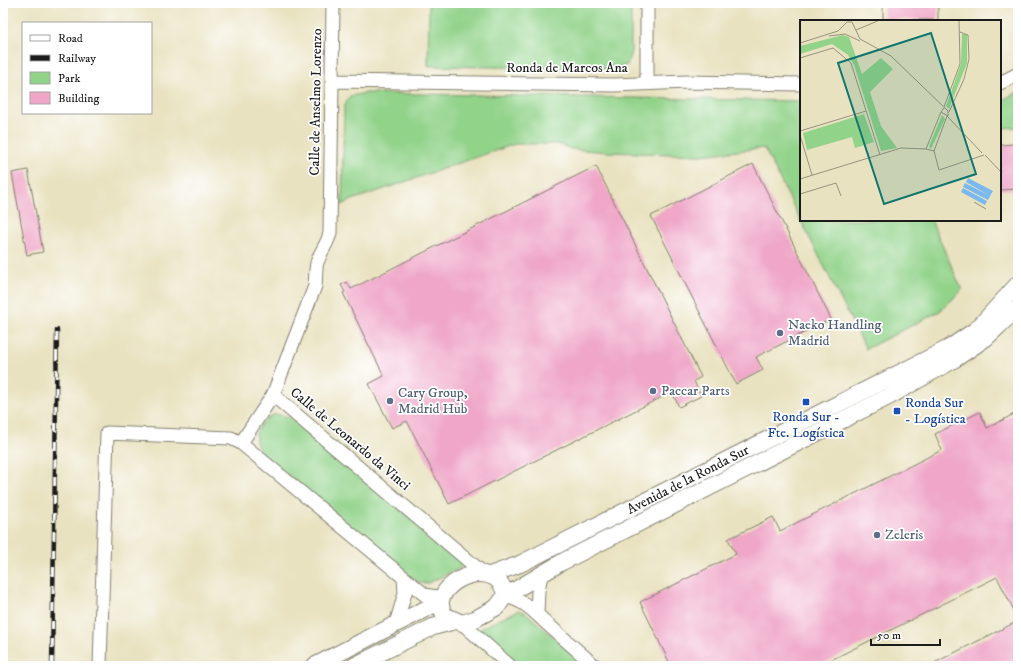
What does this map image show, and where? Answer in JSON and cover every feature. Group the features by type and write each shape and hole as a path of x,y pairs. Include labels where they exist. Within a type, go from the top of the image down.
{"main road":[{"name":"Avenida de la Ronda Sur","path":"487,574 520,564 949,348 977,329 1018,284"},
{"name":"Avenida de la Ronda Sur","path":"505,596 562,562 890,396 971,349 986,338 1018,308"},
{"path":"314,666 441,599 454,583 466,577 487,574 498,579 504,586 505,596 497,608 475,619 433,627 354,666"},
{"path":"441,599 444,615 459,622"}],"street":[{"name":"Calle de Anselmo Lorenzo","path":"273,395 315,286 317,261 325,248 330,233 333,3"},
{"path":"646,83 648,3"},
{"path":"1001,83 1018,74"},
{"name":"Ronda de Marcos Ana","path":"332,81 614,85 646,83 800,84"},
{"name":"Calle de Leonardo da Vinci","path":"241,443 273,395 487,574"},
{"path":"100,666 107,433 231,438 241,443 404,579 425,595 441,599"},
{"path":"537,613 538,591 542,574"},
{"path":"396,624 405,593 404,579"},
{"path":"505,596 518,599 537,613 551,628 595,666"},
{"path":"459,622 510,666"}],"green space":[{"path":"429,3 631,3 631,55 627,65 616,69 428,66"},
{"path":"1018,92 1018,127 1001,128 1001,100"},
{"path":"366,93 800,101 800,219 764,148 701,155 608,152 571,149 558,144 515,144 352,200 342,205 344,107 350,96"},
{"path":"801,221 931,221 962,290 940,311 866,349"},
{"path":"275,414 289,417 463,562 460,568 428,583 418,583 262,453 256,442 257,431 264,421"},
{"path":"519,610 526,613 586,666 519,666 480,631 483,627"}],"building":[{"path":"883,3 938,3 938,20 883,19"},
{"path":"1014,144 1017,189 1001,190 1001,145"},
{"path":"753,164 831,319 756,357 763,370 736,384 651,216"},
{"path":"596,166 701,377 694,381 701,396 679,407 672,392 449,504 407,421 392,428 369,384 384,376 343,293 345,292 341,285 347,282 351,289"},
{"path":"28,170 43,252 27,255 12,173"},
{"name":"Zeleris","path":"980,412 987,428 1018,412 1018,618 997,577 819,666 671,666 640,602 736,554 728,539 773,517 780,531 942,450 935,434"},
{"path":"1018,621 1018,666 928,666"}],"railway":[{"path":"52,666 57,330"}],"place":[{"name":"Naeko Handling Madrid","path":"780,333"},
{"name":"Paccar Parts","path":"653,391"},
{"name":"Cary Group, Madrid Hub","path":"390,401"},
{"name":"Ronda Sur - Fte. Logística","path":"806,402"},
{"name":"Ronda Sur - Logística","path":"897,411"},
{"name":"Zeleris","path":"877,535"}]}
